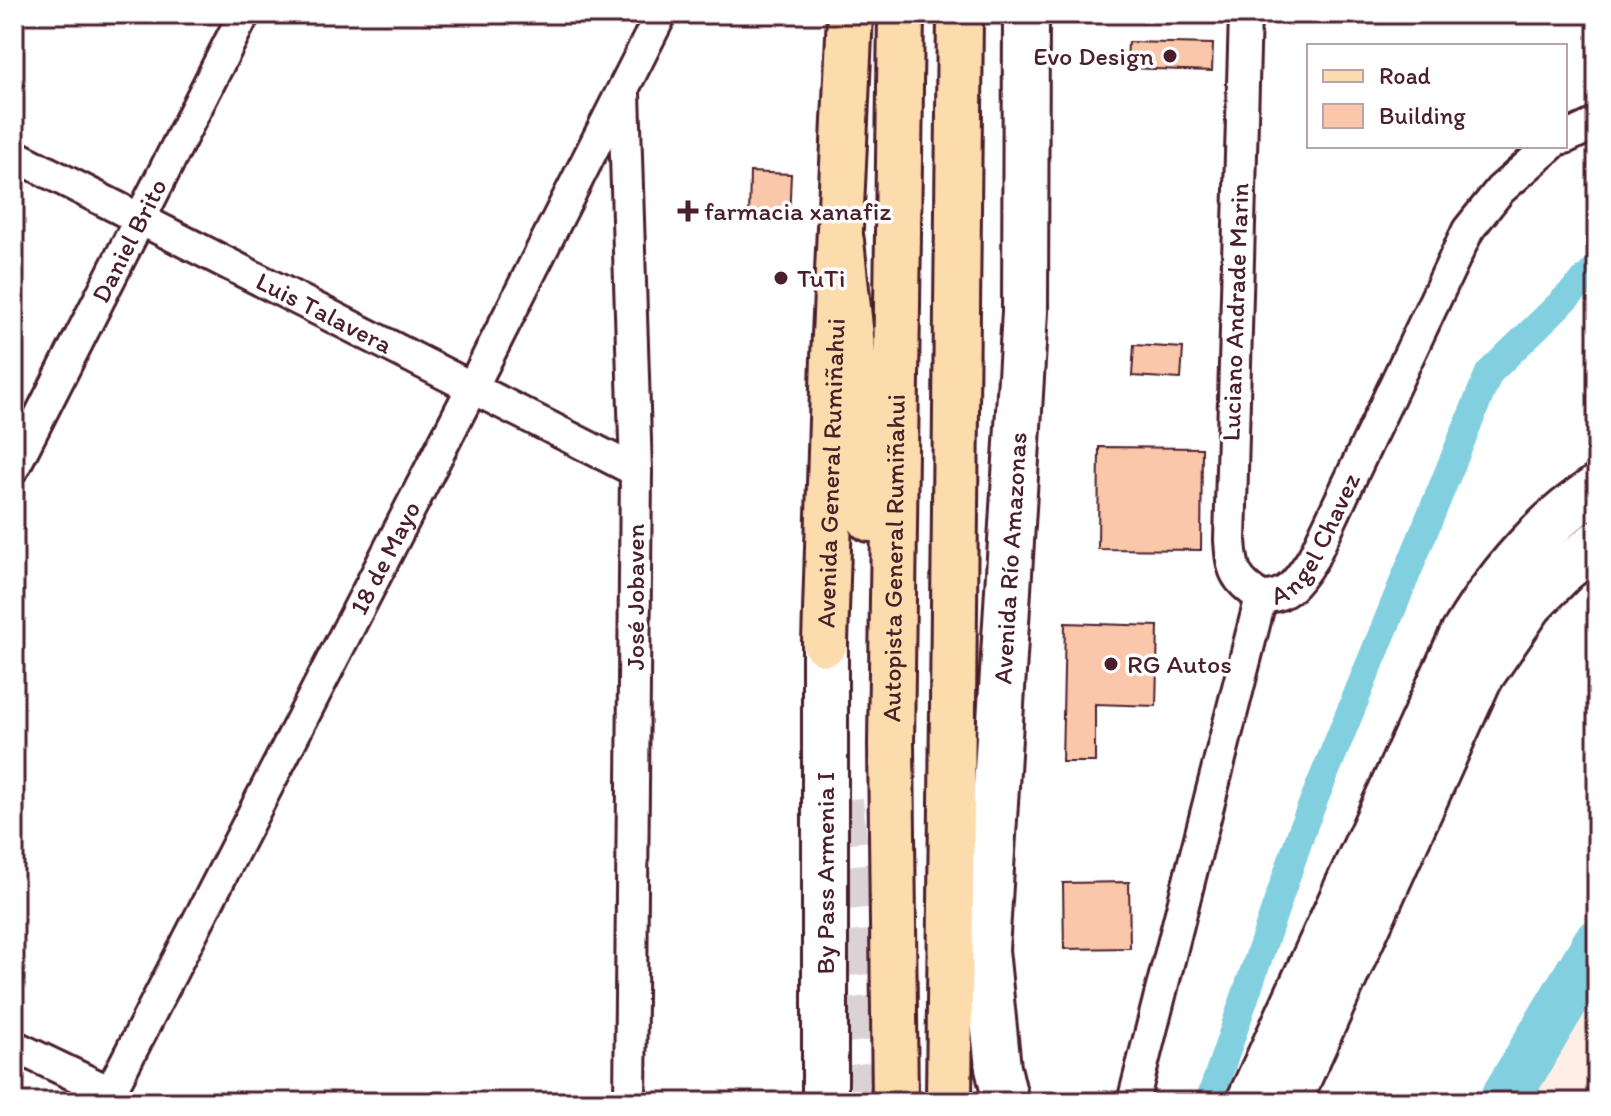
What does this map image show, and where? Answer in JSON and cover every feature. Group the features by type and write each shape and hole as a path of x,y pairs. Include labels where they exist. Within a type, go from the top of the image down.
{"main road":[{"name":"Avenida General Rumiñahui","path":"827,661 834,357 850,14"},
{"name":"Autopista General Rumiñahui","path":"895,1102 891,744 901,14"},
{"path":"949,1102 960,14"},
{"name":"Avenida Río Amazonas","path":"1006,1102 998,1068 986,950 1025,312 1026,14"},
{"path":"841,241 891,744"},
{"path":"1249,1102 1462,636 1485,597 1512,562 1544,529 1597,488"},
{"path":"1288,1102 1479,679 1530,605 1564,570 1597,543"},
{"name":"By Pass Armenia I","path":"825,1102 827,661"}],"street":[{"name":"Daniel Brito","path":"14,467 244,14"},
{"name":"Luciano Andrade Marin","path":"1245,14 1230,540 1235,572 1241,584 1261,597"},
{"name":"18 de Mayo","path":"108,1097 624,91 650,18"},
{"name":"José Jobaven","path":"624,91 636,471 630,1102"},
{"path":"1567,137 1597,123"},
{"name":"Angel Chavez","path":"1133,1102 1261,597 1271,597 1291,589 1313,558 1468,230 1500,190 1548,148"},
{"name":"Luis Talavera","path":"14,155 636,471"},
{"path":"14,1046 108,1097"}],"shaded area":[{"path":"1597,952 1597,1102 1516,1102"}],"building":[{"name":"Evo Design","path":"1128,42 1213,44 1212,71 1127,68"},
{"path":"750,172 791,174 789,220 749,219"},
{"path":"1134,345 1183,348 1181,379 1132,376"},
{"path":"1099,447 1202,448 1201,550 1098,549"},
{"name":"RG Autos","path":"1065,623 1158,626 1156,706 1095,704 1095,762 1062,762"},
{"path":"1129,882 1130,948 1064,949 1063,883"}],"waterway":[{"path":"1209,1102 1305,822 1489,373 1597,268"},
{"path":"1503,1102 1597,944"}],"tunnel":[{"path":"841,800 875,1102"}],"place":[{"name":"Evo Design","path":"1170,56"},
{"name":"farmacia xanafiz","path":"688,211"},
{"name":"TuTi","path":"781,278"},
{"name":"RG Autos","path":"1111,664"}]}
